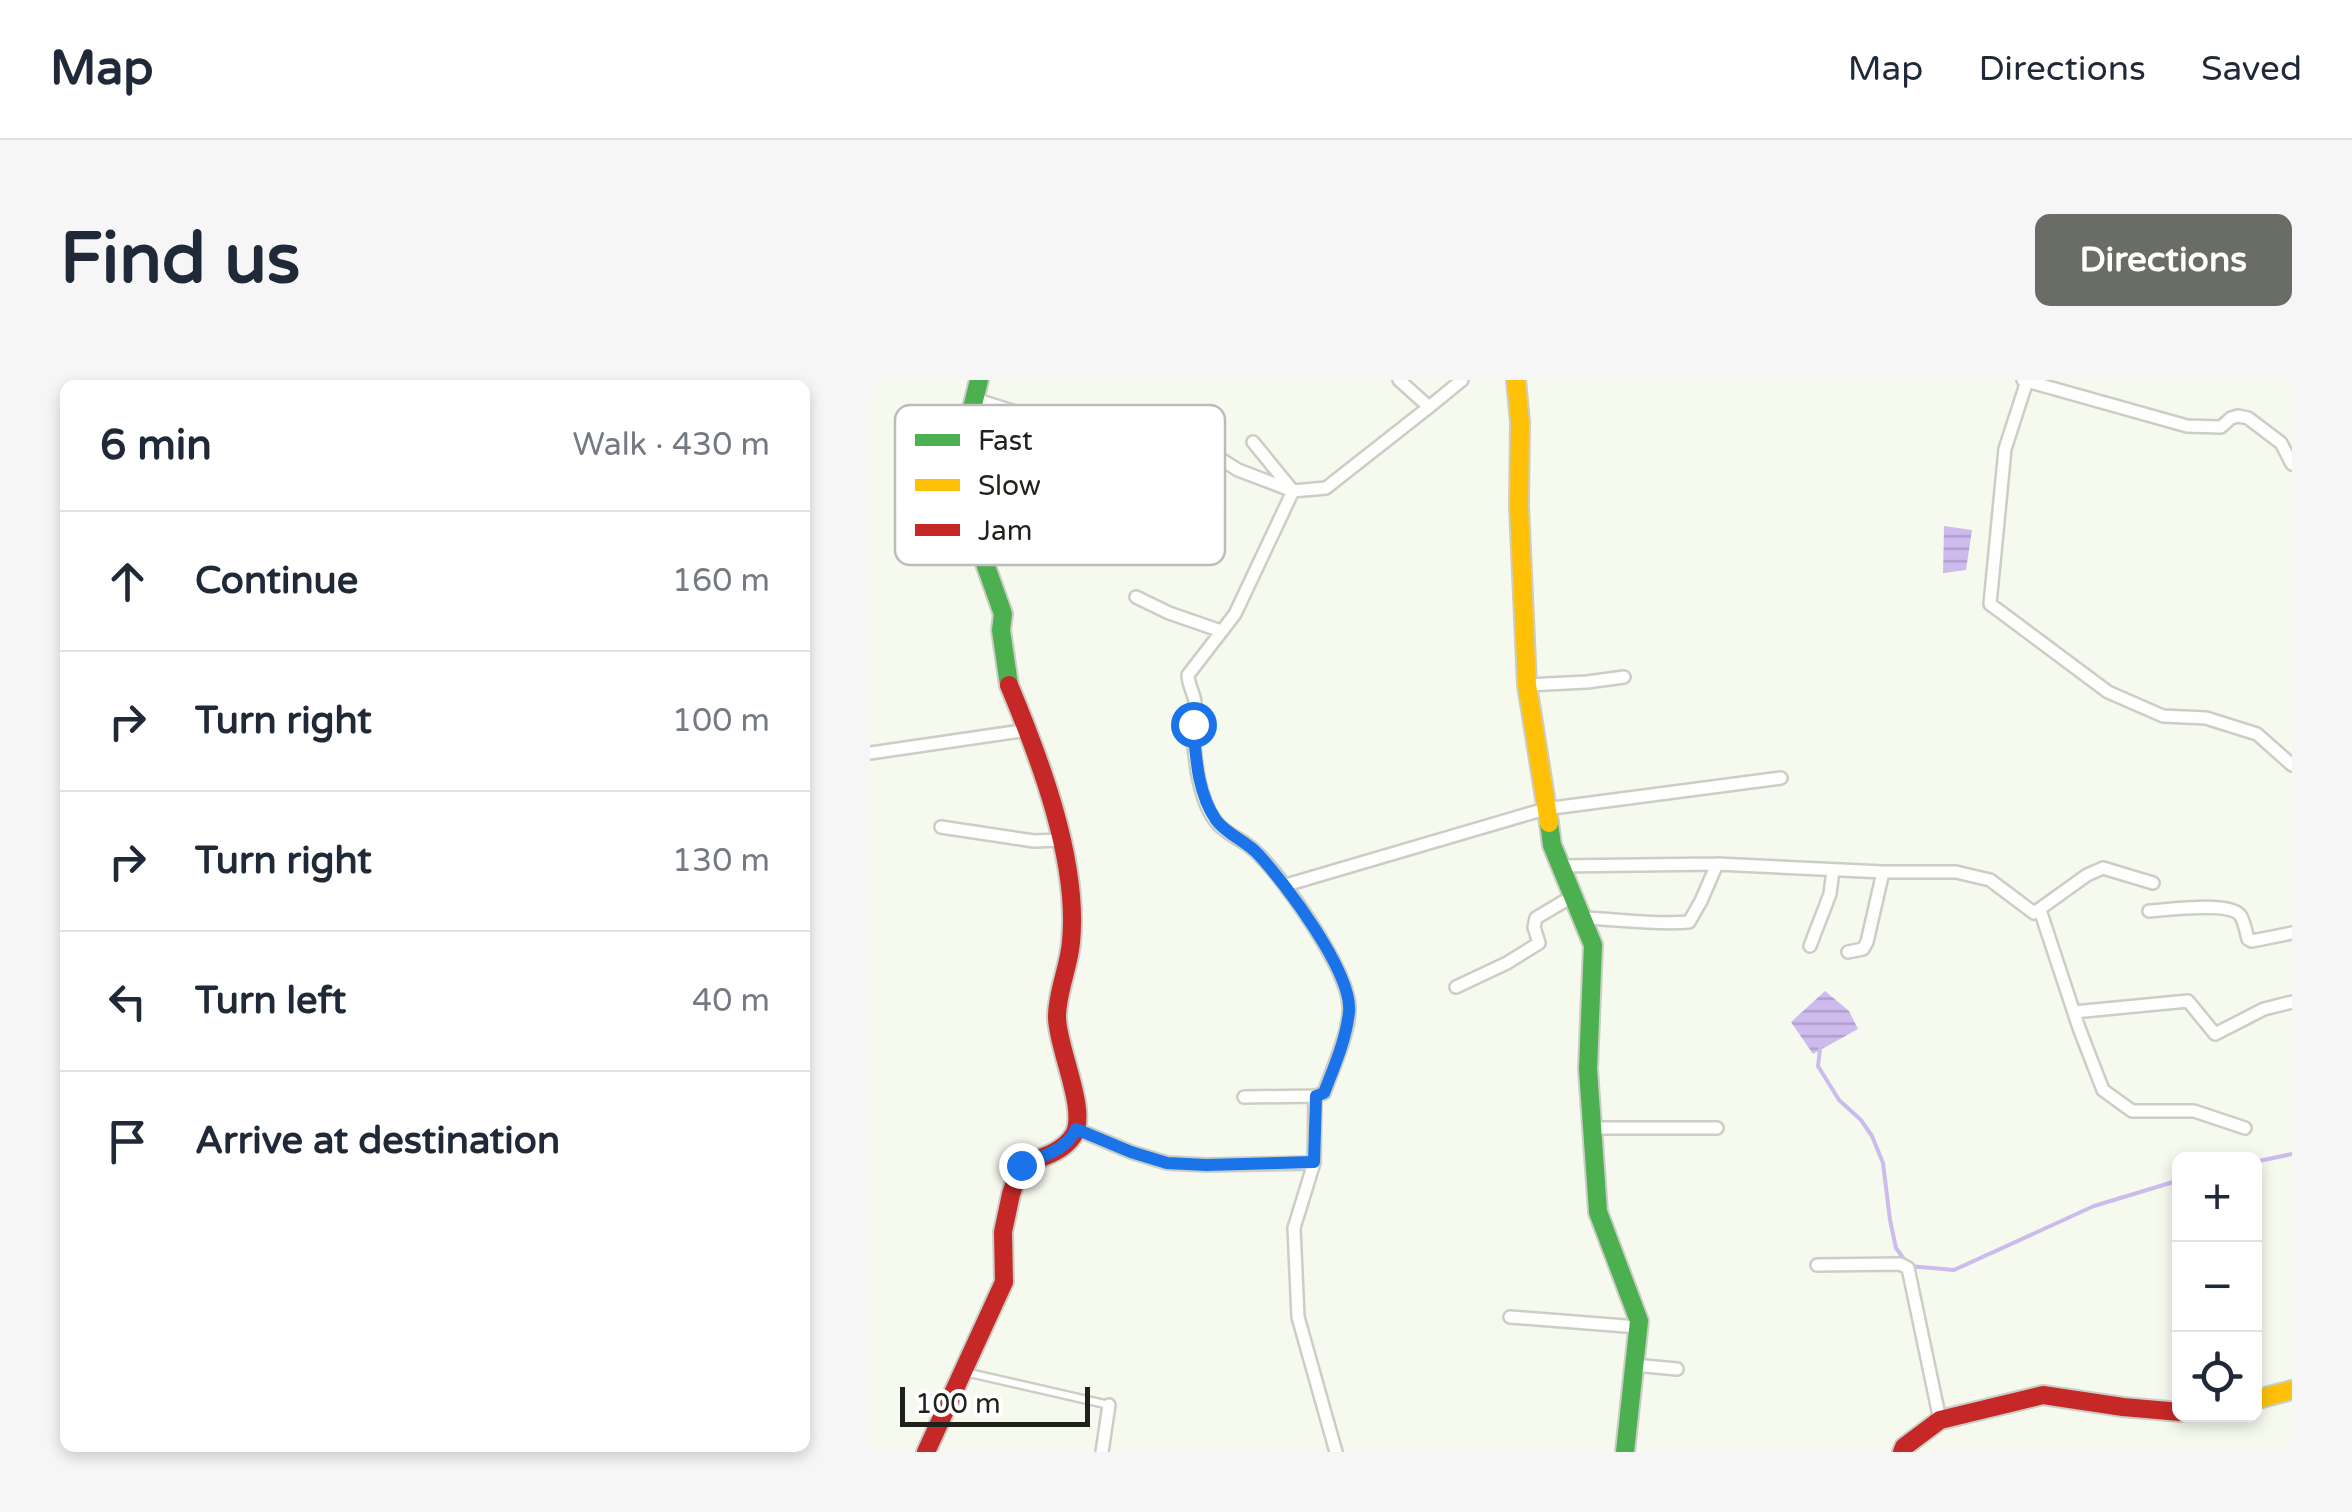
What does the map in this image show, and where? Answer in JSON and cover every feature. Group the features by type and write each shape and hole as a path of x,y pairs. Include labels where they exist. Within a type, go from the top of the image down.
{"street":[{"path":"1399,380 1429,408"},
{"path":"1225,460 1238,470 1293,491 1326,488 1462,380"},
{"path":"1516,380 1527,686 1552,846 1592,945 1588,1069 1598,1212 1639,1322 1625,1452"},
{"path":"2292,464 2281,443 2242,416 2232,418 2222,427 2187,426 2025,381 2004,449 1990,604 2108,692 2163,716 2206,718 2257,734 2292,766"},
{"path":"977,389 1012,405"},
{"path":"1253,442 1293,491"},
{"path":"1244,1097 1324,1093 1350,1008 1344,980 1286,885 1254,850 1217,823 1202,792 1196,761 1196,702 1188,675 1235,614 1293,491"},
{"path":"926,1452 1004,1282 1003,1232 1021,1165 1062,1148 1076,1133 1078,1105 1057,1017 1072,942 1072,886 1028,730 1007,679 1003,614 986,565"},
{"path":"1136,597 1221,631"},
{"path":"1527,686 1624,677"},
{"path":"870,753 1028,730"},
{"path":"1286,885 1545,810 1780,778"},
{"path":"940,827 1034,841 1060,840"},
{"path":"1560,866 1717,864 1956,872 1990,880 2034,913 2103,868 2154,883"},
{"path":"1582,918 1660,924 1689,922 1717,864"},
{"path":"1810,946 1830,894 1833,870"},
{"path":"1848,952 1863,949 1867,942 1884,872"},
{"path":"1456,987 1539,943 1536,918 1572,896"},
{"path":"2149,911 2208,907 2236,911 2252,941 2292,933"},
{"path":"2040,910 2102,1090 2132,1110 2194,1110 2245,1128"},
{"path":"2074,1012 2188,1002 2215,1034 2264,1008 2292,1002"},
{"path":"1316,1096 1314,1162 1294,1228 1298,1318 1336,1452"},
{"path":"1592,1128 1716,1128"},
{"path":"1076,1129 1167,1163 1314,1162"},
{"path":"1817,1265 1900,1264 1908,1268 1940,1420"},
{"path":"1510,1318 1638,1327"},
{"path":"1634,1365 1678,1370"},
{"path":"2262,1398 2292,1390"},
{"path":"1902,1452 1940,1420 2043,1395 2172,1411"},
{"path":"1102,1452 1109,1405"}],"lane":[{"path":"964,1372 1109,1405"}],"shaded area":[{"path":"1944,526 1972,530 1966,570 1943,573"},
{"path":"1825,991 1849,1011 1858,1029 1813,1054 1791,1022"}],"waterway":[{"path":"1820,1049 1818,1066 1839,1100 1872,1136 1883,1163 1896,1248 1909,1266 1954,1270 2094,1206 2172,1182"},
{"path":"2262,1160 2292,1154"}],"traffic: fast":[{"path":"973,405 979,380"},
{"path":"986,565 1003,614 1001,630 1009,685"},
{"path":"1549,823 1552,845 1593,945 1588,1069 1598,1212 1639,1321 1625,1452"}],"traffic: slow":[{"path":"1516,380 1527,685 1549,823"},
{"path":"2262,1398 2292,1390"}],"traffic: jam":[{"path":"926,1452 1004,1282 1003,1232 1021,1165 1063,1147 1077,1125 1075,1096 1057,1017 1071,942 1069,878 1055,811 1009,685"},
{"path":"1902,1452 1940,1420 2043,1395 2172,1411"}],"route":[{"path":"1021,1165 1062,1148 1076,1129 1167,1163 1314,1162 1316,1096 1324,1093 1350,1008 1344,980 1286,885 1254,850 1217,823 1202,792 1193,724"}]}
